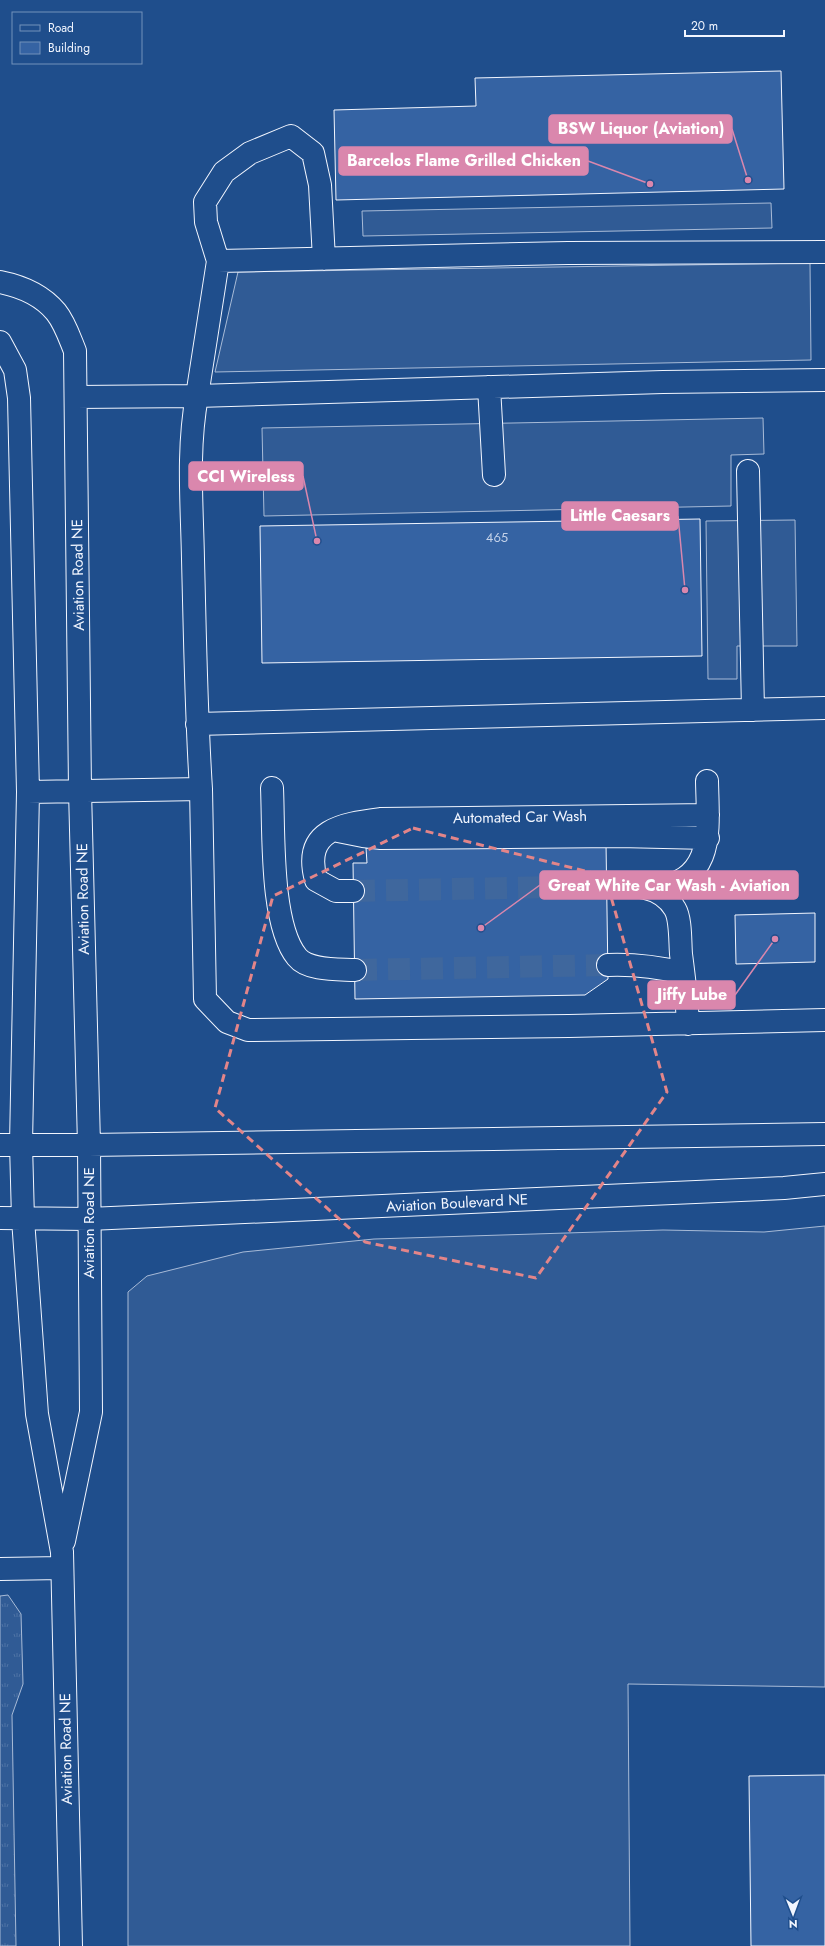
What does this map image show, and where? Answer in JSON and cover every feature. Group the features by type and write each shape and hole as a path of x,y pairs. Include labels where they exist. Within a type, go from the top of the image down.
{"street":[{"path":"324,259 320,185 313,153 291,136 250,153 224,172 205,202 206,222 218,261 191,426 197,724 205,999 227,1022 248,1030 688,1024 825,1020"},
{"path":"218,261 568,253 825,252"},
{"name":"Aviation Road NE","path":"0,282 19,286 37,296 56,312 66,329 74,352 76,397 80,790 89,1145 91,1412 62,1560"},
{"name":"Aviation Road NE","path":"0,342 15,370 19,398 28,792 11,1144 23,1220 37,1414 62,1560 71,1946"},
{"path":"76,397 197,396 749,380 825,380"},
{"path":"490,387 494,475"},
{"path":"748,471 753,710"},
{"path":"197,724 825,708"},
{"path":"651,889 677,884 694,871 702,860 708,838 707,781"},
{"path":"272,788 277,899 278,911 284,932 297,958 316,968 355,970"},
{"path":"28,792 200,789"},
{"name":"Automated Car Wash","path":"353,891 336,890 316,880 312,866 315,849 325,834 350,823 381,820 708,815"},
{"name":"Automated Car Wash","path":"334,830 381,838 611,836 708,838"},
{"path":"607,886 634,885 651,889 663,895 675,909 679,925 688,1024"},
{"path":"608,965 631,964 663,968 683,974"},
{"path":"11,1144 89,1145 825,1134"},
{"name":"Aviation Boulevard NE","path":"0,1218 23,1220 89,1219 784,1188 825,1184"},
{"path":"0,1569 62,1560"}],"highlighted area":[{"path":"413,828 605,876 667,1092 536,1278 365,1242 215,1108 273,896"}],"green space":[{"path":"8,1595 21,1614 23,1684 12,1715 16,1946 0,1946 0,1596"}],"shaded area":[{"path":"771,203 772,228 363,236 362,211"},
{"path":"810,263 811,360 215,372 238,272"},
{"path":"763,418 764,454 731,455 731,506 264,516 262,428"},
{"path":"795,520 797,646 737,646 737,679 708,679 706,521"},
{"path":"825,1226 825,1687 628,1684 630,1946 128,1946 128,1292 147,1276 243,1252 374,1239 663,1230 764,1232"}],"building":[{"path":"781,71 784,189 336,200 334,110 476,106 475,78"},
{"path":"700,519 702,656 262,663 260,526"},
{"path":"606,843 608,979 585,995 355,999 353,863 367,863 366,848"},
{"path":"815,913 815,962 736,964 735,915"},
{"path":"825,1775 825,1946 751,1946 749,1776"}],"tunnel":[{"path":"353,891 607,886"},
{"path":"355,970 608,965"}],"place":[{"name":"BSW Liquor (Aviation)","path":"748,180"},
{"name":"Barcelos Flame Grilled Chicken","path":"650,184"},
{"name":"CCI Wireless","path":"317,541"},
{"name":"Little Caesars","path":"685,590"},
{"name":"Great White Car Wash - Aviation","path":"481,928"},
{"name":"Jiffy Lube","path":"775,939"}]}
